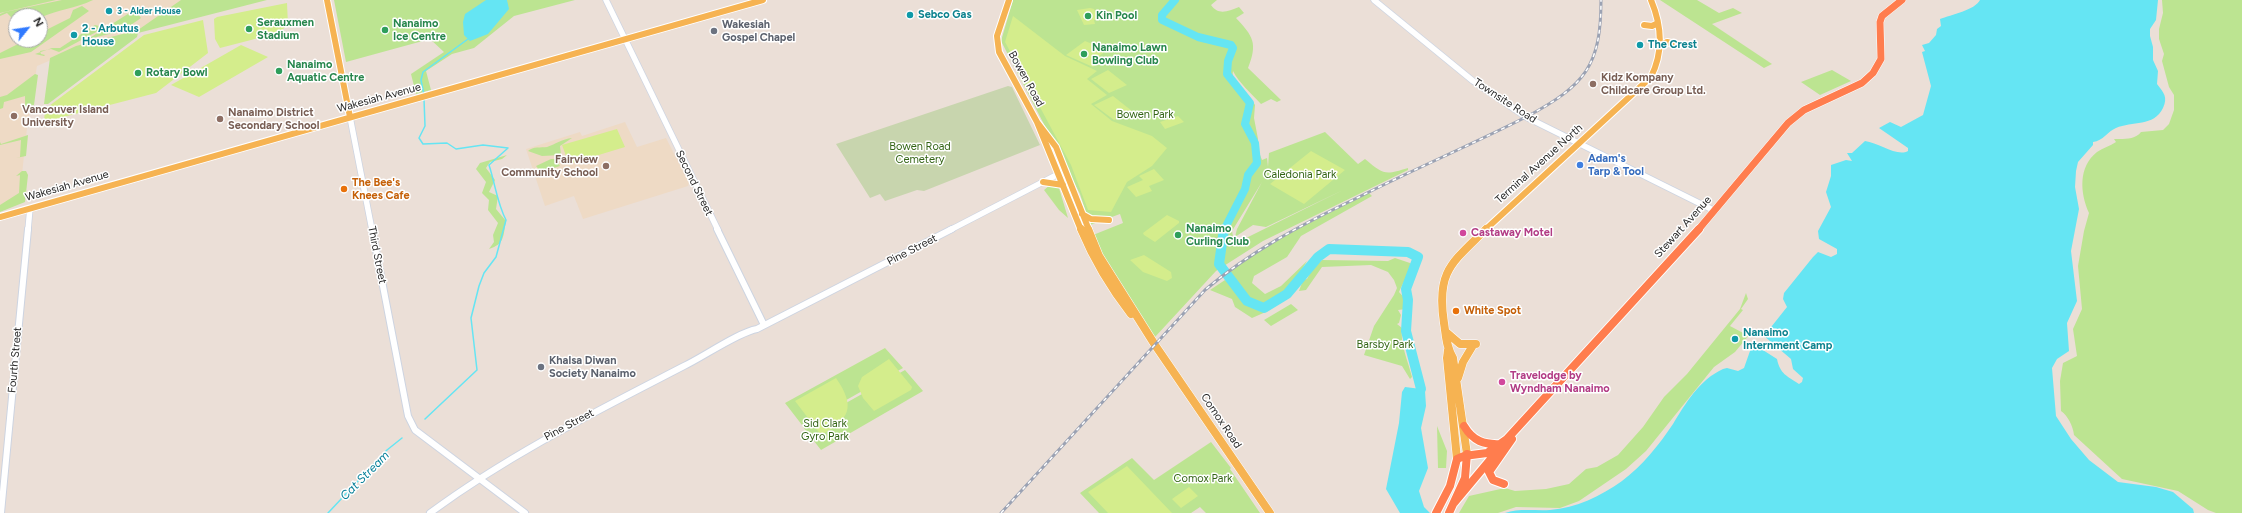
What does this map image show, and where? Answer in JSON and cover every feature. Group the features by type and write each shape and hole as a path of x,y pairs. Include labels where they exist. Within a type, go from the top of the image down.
{"highway":[{"name":"Stewart Avenue","path":"1457,459 1467,454 1487,453 1502,444 1518,428 1714,211 1788,123 1804,110 1862,83 1873,73 1882,59 1880,22 1882,16 1902,0"},
{"path":"1464,426 1470,437 1477,442 1488,445 1502,444"},
{"path":"1504,484 1494,480 1489,472 1518,428"},
{"path":"1452,508 1477,473 1496,454 1502,444"},
{"name":"Terminal Avenue North","path":"1452,508 1465,478 1467,454"},
{"name":"Terminal Avenue North","path":"1436,513 1442,503 1454,474 1457,459"}],"main road":[{"name":"Third Street","path":"327,0 350,117"},
{"name":"Wakesiah Avenue","path":"0,217 763,0"},
{"name":"Bowen Road","path":"1009,0 997,36 998,49 1037,122 1040,132 1063,172 1082,214 1085,232"},
{"name":"Terminal Avenue North","path":"1457,459 1455,426 1447,358 1448,350 1441,302 1442,285 1450,266 1490,225 1651,76 1658,63 1661,45 1658,23 1651,0"},
{"path":"1644,25 1652,26 1658,23"},
{"path":"1661,45 1667,42 1675,44"},
{"name":"Bowen Road","path":"1063,172 1063,185 1085,232"},
{"path":"1043,182 1063,185"},
{"path":"1082,214 1091,219 1109,220"},
{"name":"Comox Road","path":"1085,232 1111,288 1153,341 1270,513"},
{"path":"1446,331 1460,344 1474,346 1463,362 1457,382"},
{"name":"Terminal Avenue North","path":"1448,350 1453,358 1467,454"}],"street":[{"name":"Second Street","path":"606,0 764,325"},
{"name":"Townsite Road","path":"1374,0 1498,99 1526,117 1714,211"},
{"name":"Third Street","path":"350,117 408,416 415,430 525,513"},
{"name":"Pine Street","path":"430,513 479,477 544,438 716,350 754,333 757,329 764,325 1063,172"},
{"name":"Fourth Street","path":"1,513 30,208"}],"shaded area":[{"name":"Vancouver Island University","path":"29,0 211,0 211,12 79,48 37,66 27,128 19,202 0,211 0,7"},
{"name":"Fairview Community School","path":"625,122 637,147 666,138 689,183 688,186 583,219 574,196 545,206 526,149 580,132 582,136"}],"green space":[{"path":"0,0 56,0 22,8 8,8 8,11 0,13"},
{"path":"62,0 93,0 48,15 48,8 24,8"},
{"path":"181,0 267,0 138,33 137,37 48,104 44,104 50,58 76,46 138,30"},
{"path":"334,0 575,0 514,16 474,48 452,54 426,71 431,90 416,94 411,74 444,52 430,39 346,62"},
{"name":"Bowen Park","path":"1013,0 1217,0 1211,5 1217,11 1224,12 1239,7 1244,13 1236,18 1250,35 1252,40 1253,52 1248,68 1281,100 1277,102 1271,99 1261,104 1242,84 1233,71 1234,81 1255,105 1254,118 1258,139 1257,147 1262,160 1267,158 1268,167 1269,153 1325,132 1358,164 1365,159 1381,171 1394,172 1408,168 1408,170 1263,241 1216,271 1155,337 1102,264 1093,235 1123,223 1120,214 1090,225 1080,194 1001,41","holes":["1262,182 1237,229 1235,237 1253,225 1266,227 1343,190 1242,240 1234,242 1232,231"]},
{"path":"1660,0 1697,0 1719,13 1733,8 1742,13 1712,24 1772,64 1764,68"},
{"path":"2162,0 2242,0 2242,513 2216,513 2208,510 2178,491 2122,479 2074,435 2070,422 2061,411 2060,381 2063,363 2077,356 2073,329 2082,309 2078,266 2084,231 2089,213 2084,197 2082,181 2086,165 2097,152 2116,142 2114,139 2129,138 2138,135 2141,132 2163,130 2169,124 2174,110 2174,95 2169,87 2162,61 2164,54 2159,39 2159,29 2163,13"},
{"name":"Serauxmen Stadium","path":"287,3 288,25 278,33 220,48 215,39 214,19 217,17"},
{"path":"82,6 89,11 48,40 48,29 70,18 73,10"},
{"name":"Kin Pool","path":"1090,8 1094,9 1098,19 1094,20 1095,24 1084,25 1077,10"},
{"path":"8,11 8,14 7,13 0,16 0,14"},
{"path":"131,12 137,13 141,18 122,31 88,39"},
{"path":"1013,16 1065,56 1097,71 1087,79 1107,95 1091,104 1112,121 1152,136 1167,148 1152,166 1127,182 1111,212 1088,210 1071,165 1005,42"},
{"name":"Rotary Bowl","path":"203,20 208,53 156,93 44,122 45,109 144,35"},
{"path":"95,25 99,26 100,30 59,52 51,49 47,50 52,48 60,48"},
{"name":"Nanaimo Lawn Bowling Club","path":"1085,41 1107,50 1098,57 1102,60 1093,67 1066,55"},
{"path":"241,45 268,57 199,97 171,85"},
{"path":"10,48 37,48 31,52 0,59 0,53"},
{"path":"40,52 41,54 45,55 35,54"},
{"path":"1108,70 1127,85 1109,93 1091,79"},
{"path":"1832,70 1851,81 1820,95 1801,82"},
{"path":"35,74 38,75 34,105 25,107 25,96 4,102 3,108 0,109 0,97 7,95"},
{"name":"Bowen Road Cemetery","path":"1008,86 1012,87 1040,145 924,191 917,190 885,201 880,194 870,198 836,144"},
{"path":"1113,96 1132,111 1114,120 1094,105"},
{"path":"1178,116 1184,122 1165,129 1160,122"},
{"path":"617,129 625,147 569,164 562,145"},
{"path":"28,135 26,156 16,158 20,157 21,140 0,145 0,142 1,144"},
{"path":"572,138 560,146 561,155 542,156 528,151 530,149 547,147 562,140"},
{"name":"Caledonia Park","path":"1311,151 1345,170 1304,204 1270,184"},
{"path":"507,155 502,159 490,162 486,168 495,180 489,192 498,196 496,209 506,221 504,235 501,242 489,249 494,242 493,235 498,223 488,210 489,200 482,193 486,182 476,169 480,163"},
{"path":"551,159 556,159 560,166 541,172 536,166"},
{"path":"1154,169 1164,180 1149,186 1152,191 1136,197 1127,187 1143,180 1139,176"},
{"path":"22,171 26,171 28,175 25,202 0,212 0,205 19,193 20,175 16,176"},
{"path":"1050,185 1059,188 1068,218 1059,210 1044,190"},
{"path":"1369,193 1372,196 1301,236 1287,257 1254,276 1252,283 1265,294 1281,286 1307,261 1292,286 1266,305 1258,303 1248,297 1229,272 1267,244"},
{"path":"1167,215 1179,221 1179,223 1155,242 1144,235 1143,233"},
{"path":"1144,255 1171,272 1172,278 1167,281 1143,272 1130,260"},
{"name":"Barsby Park","path":"1395,258 1410,263 1413,266 1399,292 1408,302 1406,309 1398,310 1401,315 1399,323 1397,324 1402,328 1403,346 1412,377 1410,379 1402,366 1364,355 1374,326 1397,288 1394,280 1388,272 1371,265 1322,267 1306,290 1299,291 1303,280 1307,279 1310,273 1308,272 1322,260 1388,261"},
{"path":"1225,280 1236,290 1245,303 1257,309 1268,311 1252,318 1235,307 1232,299 1210,290"},
{"path":"1746,293 1748,299 1741,309 1743,310 1730,326 1745,334 1750,334 1735,352 1714,367 1646,451 1626,469 1579,501 1560,508 1516,507 1498,513 1459,513 1469,496 1505,488 1515,491 1546,489 1569,484 1586,469 1597,467 1618,455 1643,427 1664,397 1687,374 1740,309"},
{"path":"1291,304 1298,310 1271,326 1264,320"},
{"name":"Sid Clark Gyro Park","path":"885,348 903,368 802,425 785,403"},
{"path":"889,359 912,387 911,390 874,411 863,398 858,386 862,377"},
{"name":"Sid Clark Gyro Park","path":"905,370 923,391 821,450 803,427"},
{"path":"836,378 846,397 848,405 847,411 844,418 821,435 795,401"},
{"path":"1437,426 1447,451 1446,468 1438,468"},
{"name":"Comox Park","path":"1211,442 1231,468 1230,469 1260,513 1206,513 1200,507 1191,513 1099,513 1080,493 1132,458 1154,480"},
{"path":"1127,466 1172,513 1108,513 1088,492"},
{"path":"1189,487 1198,496 1181,508 1172,499"}],"water":[{"path":"486,0 507,0 509,9 488,34 470,41 464,35 463,22 465,14"},
{"path":"1980,0 2158,0 2156,20 2150,29 2150,36 2153,47 2153,60 2158,71 2157,84 2162,90 2165,98 2163,108 2159,114 2148,121 2122,126 2110,131 2100,140 2093,142 2093,145 2078,162 2075,187 2079,209 2071,251 2077,301 2067,323 2069,351 2057,359 2052,368 2056,416 2071,439 2089,460 2118,482 2156,487 2173,492 2193,509 2194,513 1505,513 1510,511 1550,510 1569,507 1597,496 1622,481 1650,455 1668,432 1688,400 1700,386 1707,379 1723,369 1727,368 1738,371 1744,368 1750,351 1755,345 1777,359 1780,368 1788,377 1799,384 1802,382 1803,378 1793,369 1791,359 1764,336 1787,307 1783,299 1784,293 1813,257 1818,252 1831,257 1837,254 1837,249 1819,239 1818,231 1831,207 1826,192 1831,176 1831,165 1846,160 1852,161 1847,153 1852,153 1865,141 1893,151 1908,151 1908,148 1879,128 1890,122 1901,127 1923,115 1931,86 1922,52 1925,51 1922,45 1929,43 1936,35 1937,29 1941,26 1940,19 1973,7"},
{"path":"1405,387 1425,391 1426,406 1421,428 1428,468 1419,491 1424,507 1430,513 1400,513 1386,489 1399,423 1402,392"}],"waterway":[{"path":"1175,0 1162,15 1162,20 1198,37 1231,45 1233,48 1228,61 1227,74 1250,103 1245,124 1255,143 1257,163 1248,175 1245,189 1224,230"},
{"name":"Cat Stream","path":"424,95 421,80 423,72 468,39"},
{"name":"Cat Stream","path":"424,99 425,126 419,138 423,144 447,143 456,149 483,145 508,148 489,165 498,200 506,220 496,257 484,273 479,286 471,318 477,370 425,419"},
{"path":"1224,229 1219,264 1247,301 1264,308 1287,294 1318,257 1329,249 1408,252 1418,257 1406,289 1408,300 1406,331 1421,389"},
{"name":"Cat Stream","path":"328,513 387,450 402,438"}],"railway":[{"path":"1001,513 1205,290 1222,276 1258,251 1315,219 1376,188 1528,116 1548,105 1576,83 1586,71 1593,58 1598,42 1601,0"}],"place":[{"name":"3 - Alder House","path":"109,11"},
{"name":"Sebco Gas","path":"910,15"},
{"name":"Kin Pool","path":"1088,16"},
{"name":"Serauxmen Stadium","path":"249,29"},
{"name":"Nanaimo Ice Centre","path":"385,30"},
{"name":"Wakesiah Gospel Chapel","path":"714,31"},
{"name":"2 - Arbutus House","path":"74,35"},
{"name":"The Crest","path":"1640,45"},
{"name":"Nanaimo Lawn Bowling Club","path":"1084,54"},
{"name":"Nanaimo Aquatic Centre","path":"279,71"},
{"name":"Rotary Bowl","path":"138,73"},
{"name":"Kidz Kompany Childcare Group Ltd.","path":"1593,84"},
{"name":"Vancouver Island University","path":"14,116"},
{"name":"Nanaimo District Secondary School","path":"220,119"},
{"name":"Adam's Tarp & Tool","path":"1580,165"},
{"name":"Fairview Community School","path":"606,166"},
{"name":"The Bee's Knees Cafe","path":"344,189"},
{"name":"Castaway Motel","path":"1463,233"},
{"name":"Nanaimo Curling Club","path":"1178,235"},
{"name":"White Spot","path":"1456,311"},
{"name":"Nanaimo Internment Camp","path":"1735,339"},
{"name":"Khalsa Diwan Society Nanaimo","path":"541,367"},
{"name":"Travelodge by Wyndham Nanaimo","path":"1502,382"}]}
